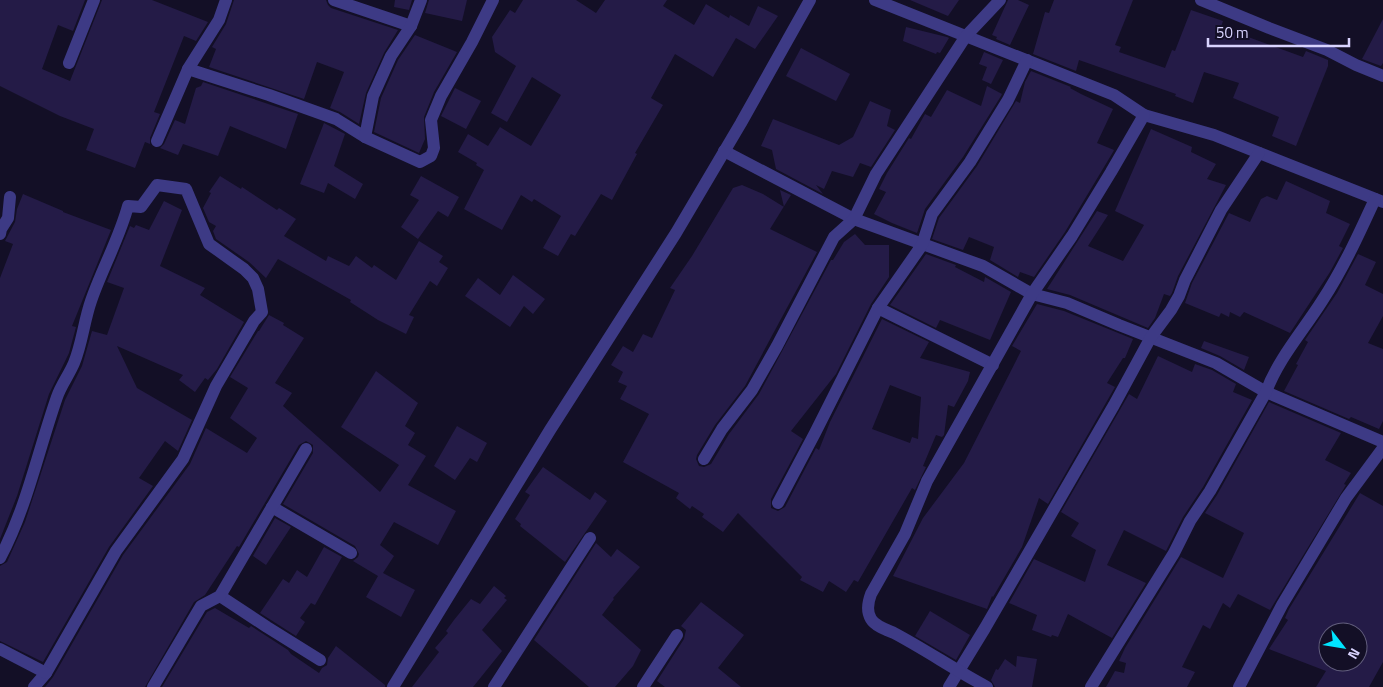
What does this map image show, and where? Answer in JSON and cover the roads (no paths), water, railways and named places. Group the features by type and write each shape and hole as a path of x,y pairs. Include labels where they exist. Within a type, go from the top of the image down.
{"street":[{"path":"68,64 94,0"},
{"path":"157,140 188,69 219,20 226,0"},
{"path":"334,0 411,26"},
{"path":"365,137 373,96 391,56 411,26 422,0"},
{"path":"188,69 336,119 365,137 420,162 431,156 434,148 431,120 440,96 472,42 493,0"},
{"path":"393,687 550,430 676,233 810,0"},
{"path":"875,0 1009,55 1027,60 1114,95 1144,115 1214,135 1379,201 1322,302 1272,375 1266,392 1210,491 1190,521 1174,553 1090,687"},
{"path":"704,460 722,429 756,383 834,237 854,219 876,174 966,36 1000,0"},
{"path":"1201,0 1327,50 1383,76"},
{"path":"778,502 816,434 878,308 922,244 932,214 980,147 1008,100 1027,60"},
{"path":"987,687 958,672 922,648 873,622 870,618 868,604 871,594 905,534 927,481 1032,294 1072,236 1112,172 1144,115"},
{"path":"724,151 854,219 983,266 1032,294 1067,303 1119,326 1216,363 1266,392 1383,442"},
{"path":"949,687 1114,405 1151,337 1171,310 1221,210 1259,153"},
{"path":"0,558 12,536 35,473 57,396 74,363 91,301 110,250 123,224 128,206 141,207 157,185 186,190 208,244 244,269 253,278 258,288 262,312 254,322 216,386 183,459 116,551 46,673 34,687"},
{"path":"0,234 8,218 10,197"},
{"path":"878,308 993,365"},
{"path":"1239,687 1282,605 1346,498 1383,448"},
{"path":"154,687 201,606 220,596 306,449"},
{"path":"272,507 351,553"},
{"path":"494,687 590,538"},
{"path":"220,596 320,660"},
{"path":"643,687 678,635"},
{"path":"0,649 46,673"}]}
